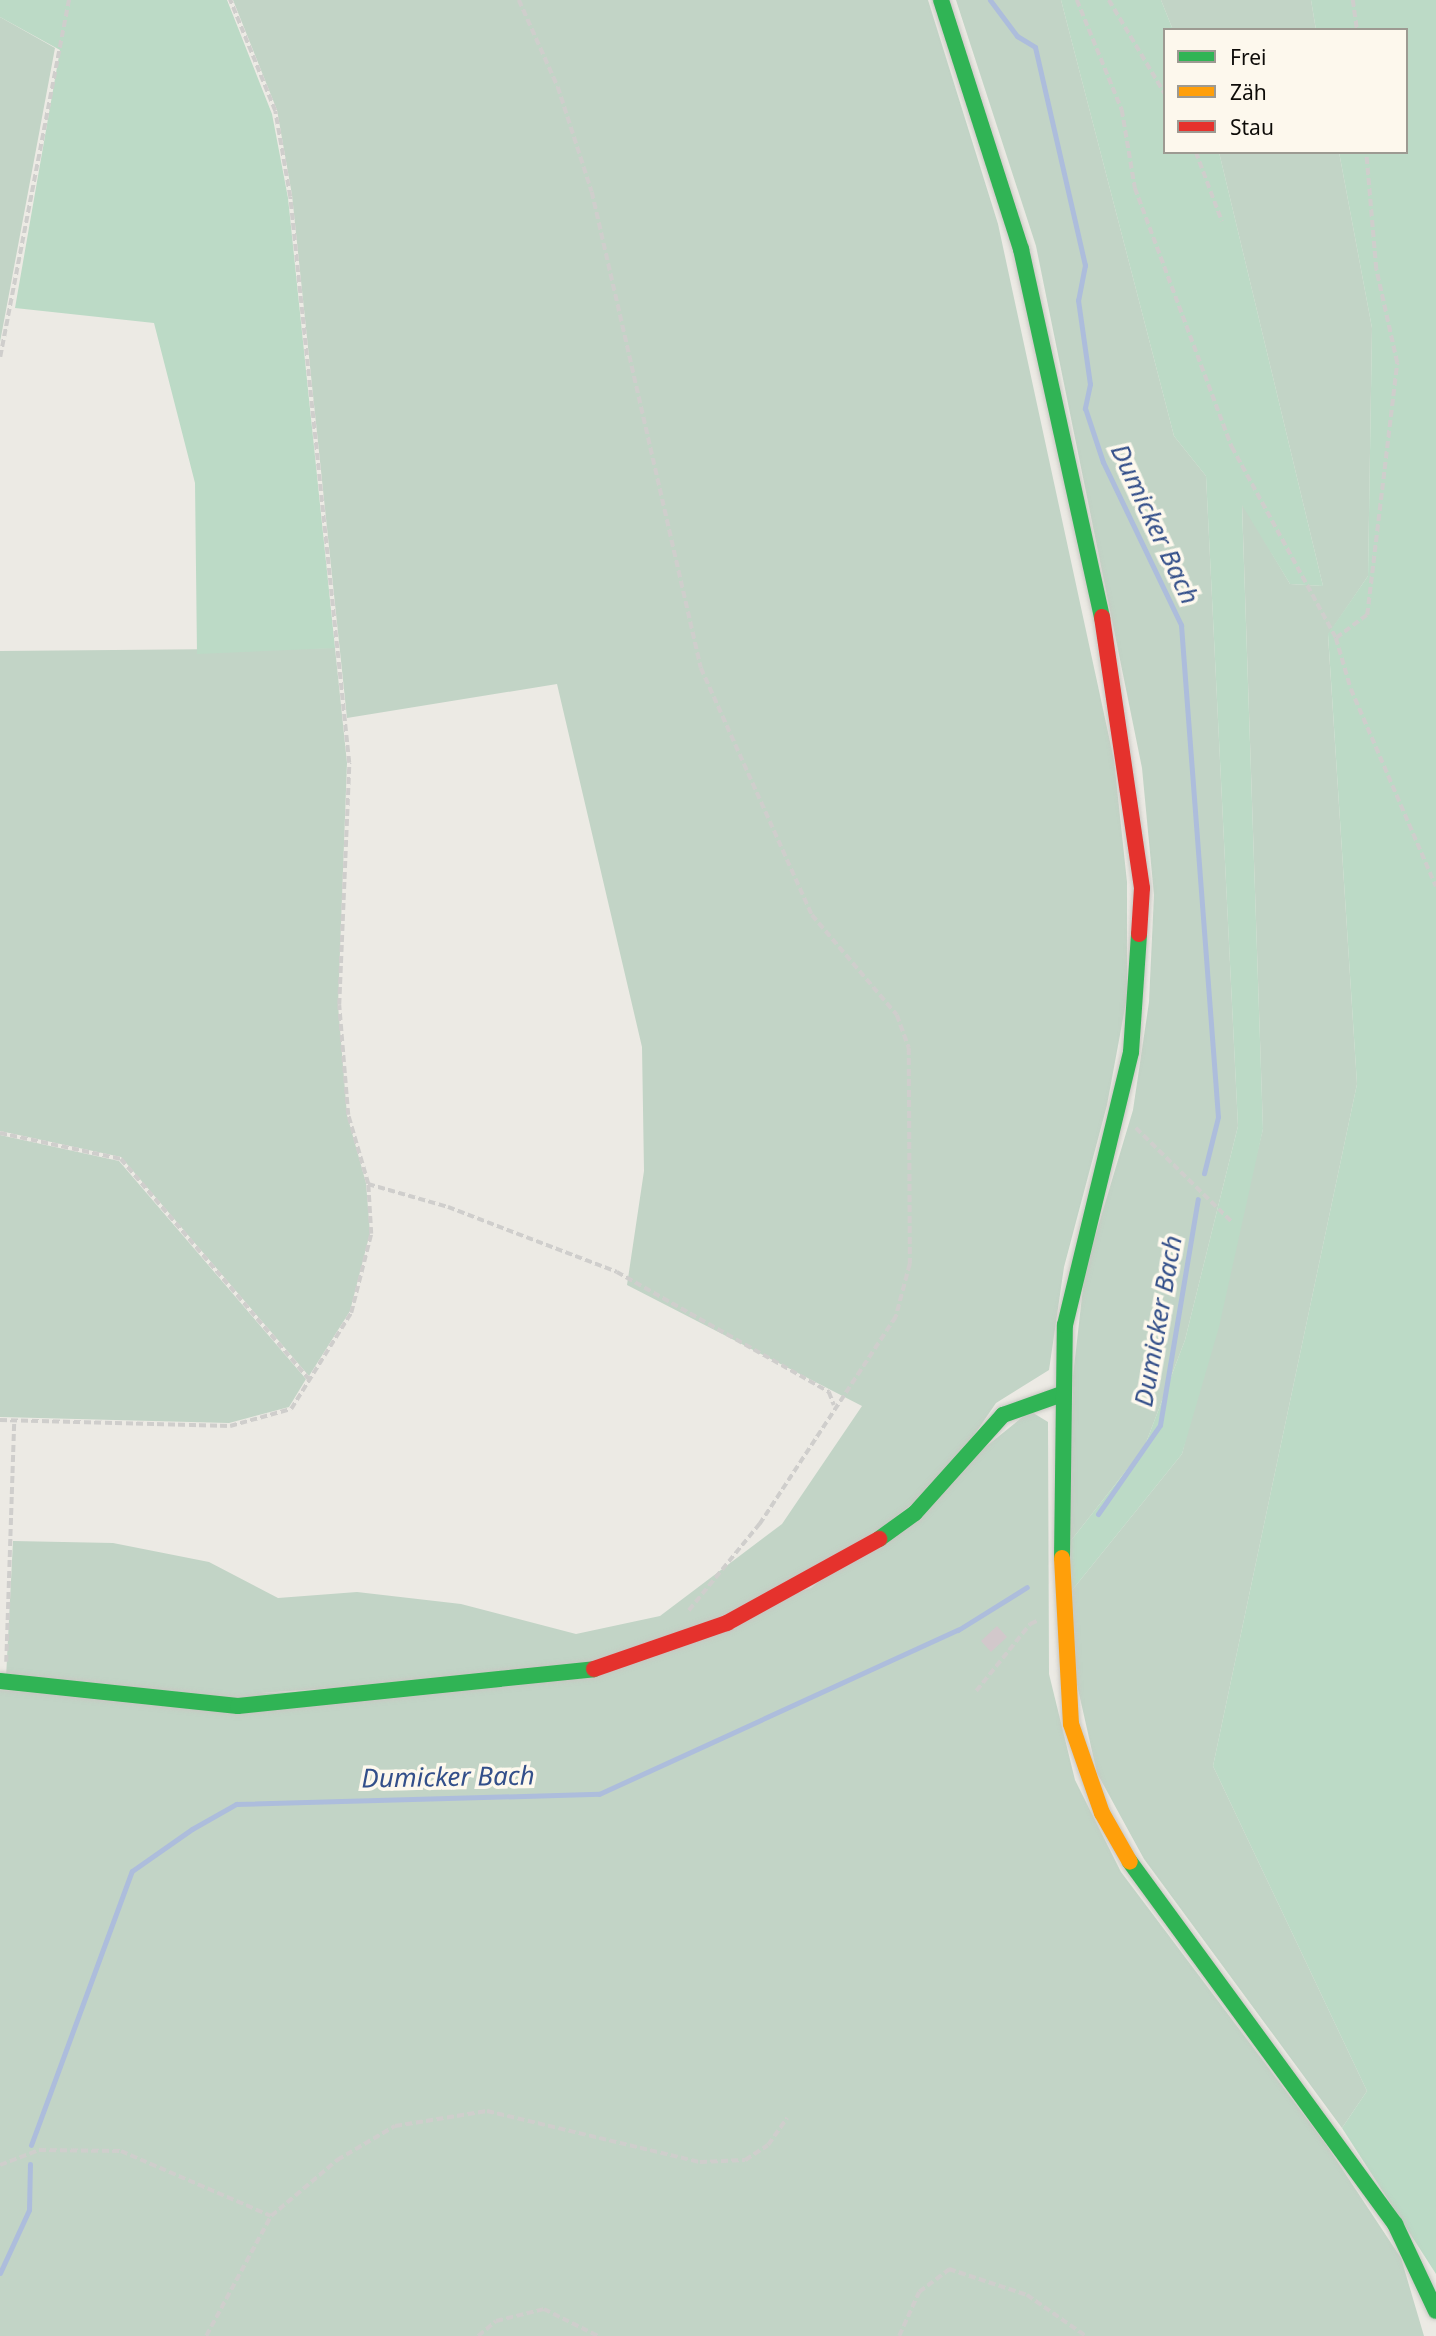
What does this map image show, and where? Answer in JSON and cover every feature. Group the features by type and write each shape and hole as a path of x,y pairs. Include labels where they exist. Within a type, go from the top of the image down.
{"street":[{"path":"941,0 1021,249 1130,771 1142,935 1119,1112 1076,1266 1062,1394 1061,1613 1071,1724 1102,1813 1151,1894 1395,2224 1436,2311"},
{"path":"2,1681 206,1705 299,1705 578,1675 684,1640 853,1558 915,1513 1003,1415 1062,1394"}],"path":[{"path":"0,357 69,0"},
{"path":"0,1420 262,1421 291,1409 351,1312 371,1234 368,1184 348,1115 340,1005 349,764 290,197 275,111 230,0"},
{"path":"519,0 558,87 592,191 701,668 812,915 907,1034 912,1228 906,1290 876,1353 834,1406 760,1524 701,1591 688,1613 684,1640"},
{"path":"1077,0 1122,110 1135,188 1232,447 1336,638 1351,689 1436,886"},
{"path":"1109,0 1163,91"},
{"path":"1353,0 1357,28"},
{"path":"1197,154 1222,221"},
{"path":"1336,638 1367,615 1397,363 1376,269 1366,154"},
{"path":"1119,1112 1232,1222"},
{"path":"0,1133 121,1159 309,1379"},
{"path":"368,1184 448,1207 617,1272 830,1392 834,1406"},
{"path":"2,1681 14,1421"},
{"path":"976,1691 1030,1624 1061,1613"},
{"path":"206,2336 271,2216 337,2160 395,2126 487,2111 701,2162 745,2160 768,2145 787,2118"},
{"path":"0,2165 39,2150 121,2151 271,2216"},
{"path":"899,2336 919,2292 949,2269 1027,2295 1086,2336"},
{"path":"478,2336 496,2321 544,2309 598,2336"}],"green space":[{"path":"0,0 227,0 272,114 288,198 335,648 197,654 195,483 154,323 15,308 60,50 0,17"},
{"path":"233,0 928,0 998,224 1114,760 1127,882 1127,997 1107,1105 1064,1267 1049,1370 996,1403 944,1479 875,1533 726,1620 576,1671 205,1697 6,1678 13,1541 113,1543 209,1562 278,1598 357,1592 461,1604 576,1634 660,1616 782,1524 862,1406 627,1285 644,1171 642,1047 557,684 347,718 292,195 277,110"},
{"path":"956,0 1061,0 1174,436 1206,476 1238,1126 1185,1340 1144,1448 1069,1543 1073,1376 1085,1270 1133,1110 1149,1002 1154,895 1142,768 1036,246"},
{"path":"1061,0 1161,0 1172,28 1163,28 1163,154 1219,154 1323,586 1290,584 1242,505 1263,1129 1219,1327 1182,1454 1069,1594 1069,1543 1144,1448 1185,1340 1238,1126 1206,476 1174,436"},
{"path":"1161,0 1311,0 1316,28 1172,28"},
{"path":"1311,0 1436,0 1436,2274 1342,2128 1367,2091 1213,1766 1357,1084 1328,634 1368,576 1372,328 1339,154 1408,154 1408,28 1316,28"},
{"path":"0,17 55,48 0,342"},
{"path":"1219,154 1339,154 1372,328 1368,576 1328,635 1357,1084 1213,1766 1367,2091 1342,2128 1144,1859 1097,1773 1073,1667 1069,1594 1182,1454 1263,1129 1242,503 1290,584 1323,586"},
{"path":"335,648 347,763 338,1005 347,1115 366,1183 370,1233 350,1311 309,1376 121,1157 0,1131 0,651"},
{"path":"0,1135 119,1161 306,1379 289,1407 229,1423 0,1417"},
{"path":"1030,1411 1048,1422 1049,1674 1075,1780 1121,1872 1325,2143 1401,2258 1424,2336 0,2336 0,1690 89,1697 495,1687 811,1588"}],"building":[{"path":"997,1626 1007,1637 991,1652 981,1641"}],"waterway":[{"name":"Dumicker Bach","path":"990,0 1017,36 1035,47 1085,265 1078,300 1090,384 1085,408 1103,462 1181,625 1218,1117 1204,1173"},
{"name":"Dumicker Bach","path":"1098,1514 1160,1425 1198,1199"},
{"name":"Dumicker Bach","path":"31,2145 132,1871 192,1829 236,1804 599,1794 958,1630 1027,1587"},
{"name":"Dumicker Bach","path":"0,2273 29,2210 30,2164"}],"traffic: fast":[{"path":"941,0 1021,249 1102,617"},
{"path":"1062,1558 1065,1325 1131,1052 1139,934"},
{"path":"879,1539 915,1513 1003,1415 1062,1394"},
{"path":"0,1681 238,1706 594,1669"},
{"path":"1130,1862 1395,2224 1436,2311"}],"traffic: slow":[{"path":"1062,1558 1071,1724 1102,1813 1130,1862"}],"traffic: jam":[{"path":"1102,617 1142,888 1139,934"},
{"path":"594,1669 727,1623 879,1539"}]}
